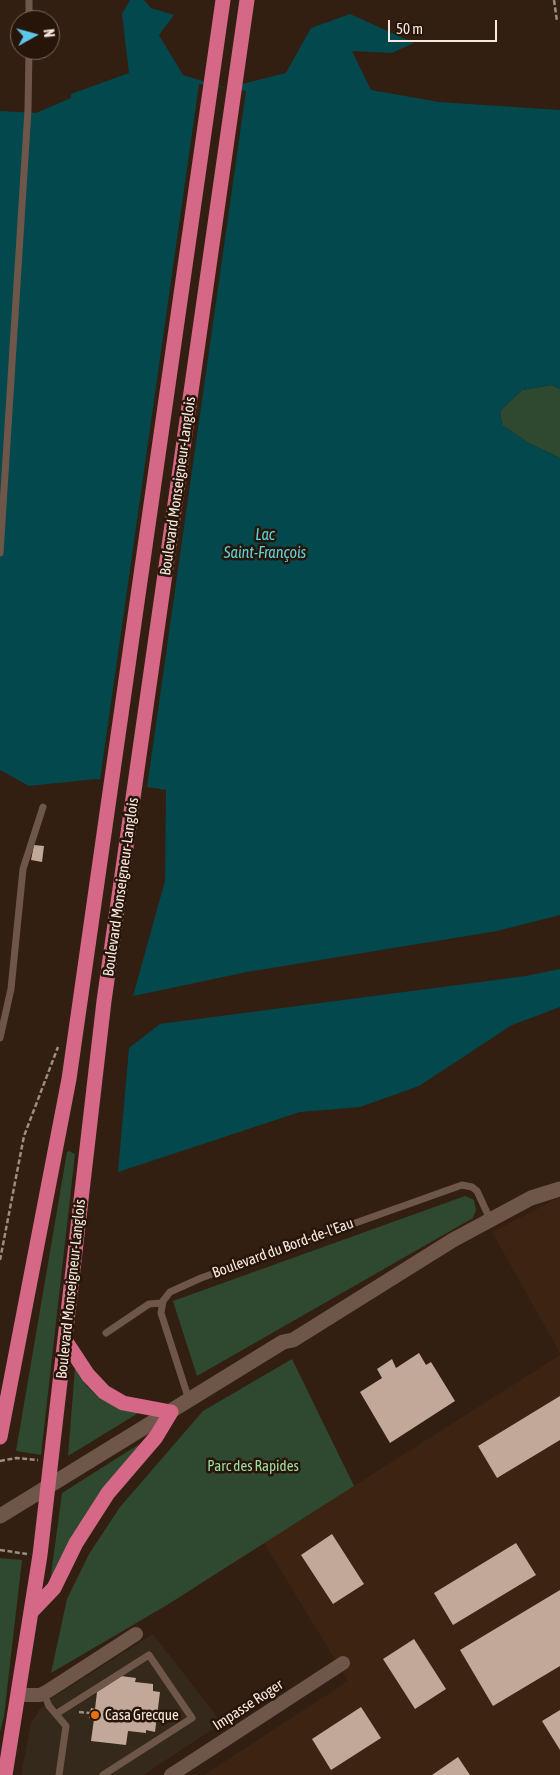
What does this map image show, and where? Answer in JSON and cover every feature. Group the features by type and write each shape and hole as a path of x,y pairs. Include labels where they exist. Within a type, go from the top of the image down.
{"highway":[{"name":"Boulevard Monseigneur-Langlois","path":"1,1428 63,1112 112,782 223,0"},
{"name":"Boulevard Monseigneur-Langlois","path":"5,1775 32,1611 49,1484 103,1010 247,0"},
{"path":"32,1611 54,1588 76,1543 108,1493 156,1437 171,1412 123,1403 104,1392 88,1375 65,1340"}],"street":[{"path":"0,1516 49,1484 171,1412 283,1342 293,1340 490,1219 531,1198 560,1189"},
{"path":"19,1695 44,1694 136,1634"},
{"name":"Impasse Roger","path":"171,1775 343,1663"}],"lane":[{"path":"0,552 28,110 29,60"},
{"path":"0,1038 11,989 23,870 44,807"},
{"name":"Boulevard du Bord-de-l'Eau","path":"162,1303 170,1292 200,1278 462,1184 472,1186 477,1191 490,1219"},
{"path":"106,1333 149,1304 162,1303 164,1324 189,1400"},
{"path":"56,1714 149,1655 192,1718 103,1775"},
{"path":"44,1694 66,1726 60,1775"}],"path":[{"path":"554,0 557,21"},
{"path":"0,1260 24,1136 59,1044"},
{"path":"0,1461 16,1458 39,1460"},
{"path":"0,1550 23,1553"}],"shaded area":[{"path":"560,1197 560,1353 492,1232"},
{"path":"560,1355 560,1775 204,1775 348,1681 264,1543"},
{"path":"153,1634 222,1723 143,1775 21,1775 31,1723 40,1709 52,1698"}],"green space":[{"path":"552,385 560,389 560,458 529,443 502,425 500,411 522,390"},
{"path":"67,1152 75,1154 41,1455 16,1451"},
{"path":"465,1196 474,1200 476,1210 473,1218 197,1376 173,1301"},
{"name":"Parc des Rapides","path":"292,1359 354,1486 167,1605 51,1673 67,1599 89,1554 120,1507 203,1411"},
{"path":"75,1368 87,1386 98,1397 140,1412 68,1456"},
{"path":"141,1443 116,1473 50,1582 62,1493"},
{"path":"0,1558 22,1560 4,1716 0,1732"}],"water":[{"name":"Lac Saint-François","path":"130,0 144,0 151,8 174,15 159,35 183,75 226,88 286,73 311,28 350,14 414,43 392,53 352,51 371,90 439,102 560,110 560,389 552,385 522,390 500,411 502,425 529,443 560,458 560,915 497,931 247,972 133,996 165,881 166,790 96,779 29,786 0,770 0,111 36,113 71,98 71,94 129,73 122,14"},
{"path":"560,969 560,1007 512,1025 419,1086 360,1107 300,1112 118,1172 129,1048 160,1024 526,976"}],"pier":[{"path":"199,84 246,91 147,787 100,780"}],"building":[{"path":"34,845 44,846 42,862 31,860"},
{"path":"419,1353 426,1365 431,1362 455,1401 390,1443 360,1392 382,1378 377,1369 392,1359 396,1368"},
{"path":"560,1396 560,1440 497,1478 478,1446"},
{"path":"332,1534 364,1584 333,1604 301,1555"},
{"path":"516,1543 536,1575 453,1625 434,1593"},
{"path":"560,1590 560,1666 493,1706 460,1650"},
{"path":"414,1639 446,1689 415,1709 383,1659"},
{"path":"121,1676 136,1678 135,1682 153,1684 153,1691 160,1692 155,1732 146,1730 146,1733 128,1731 126,1745 91,1741 94,1719 89,1718 91,1708 95,1709 97,1692"},
{"path":"361,1707 381,1738 331,1770 312,1739"},
{"path":"560,1710 560,1750 542,1721"},
{"path":"458,1757 470,1775 432,1775"}],"place":[{"name":"Casa Grecque","path":"95,1715"}]}
